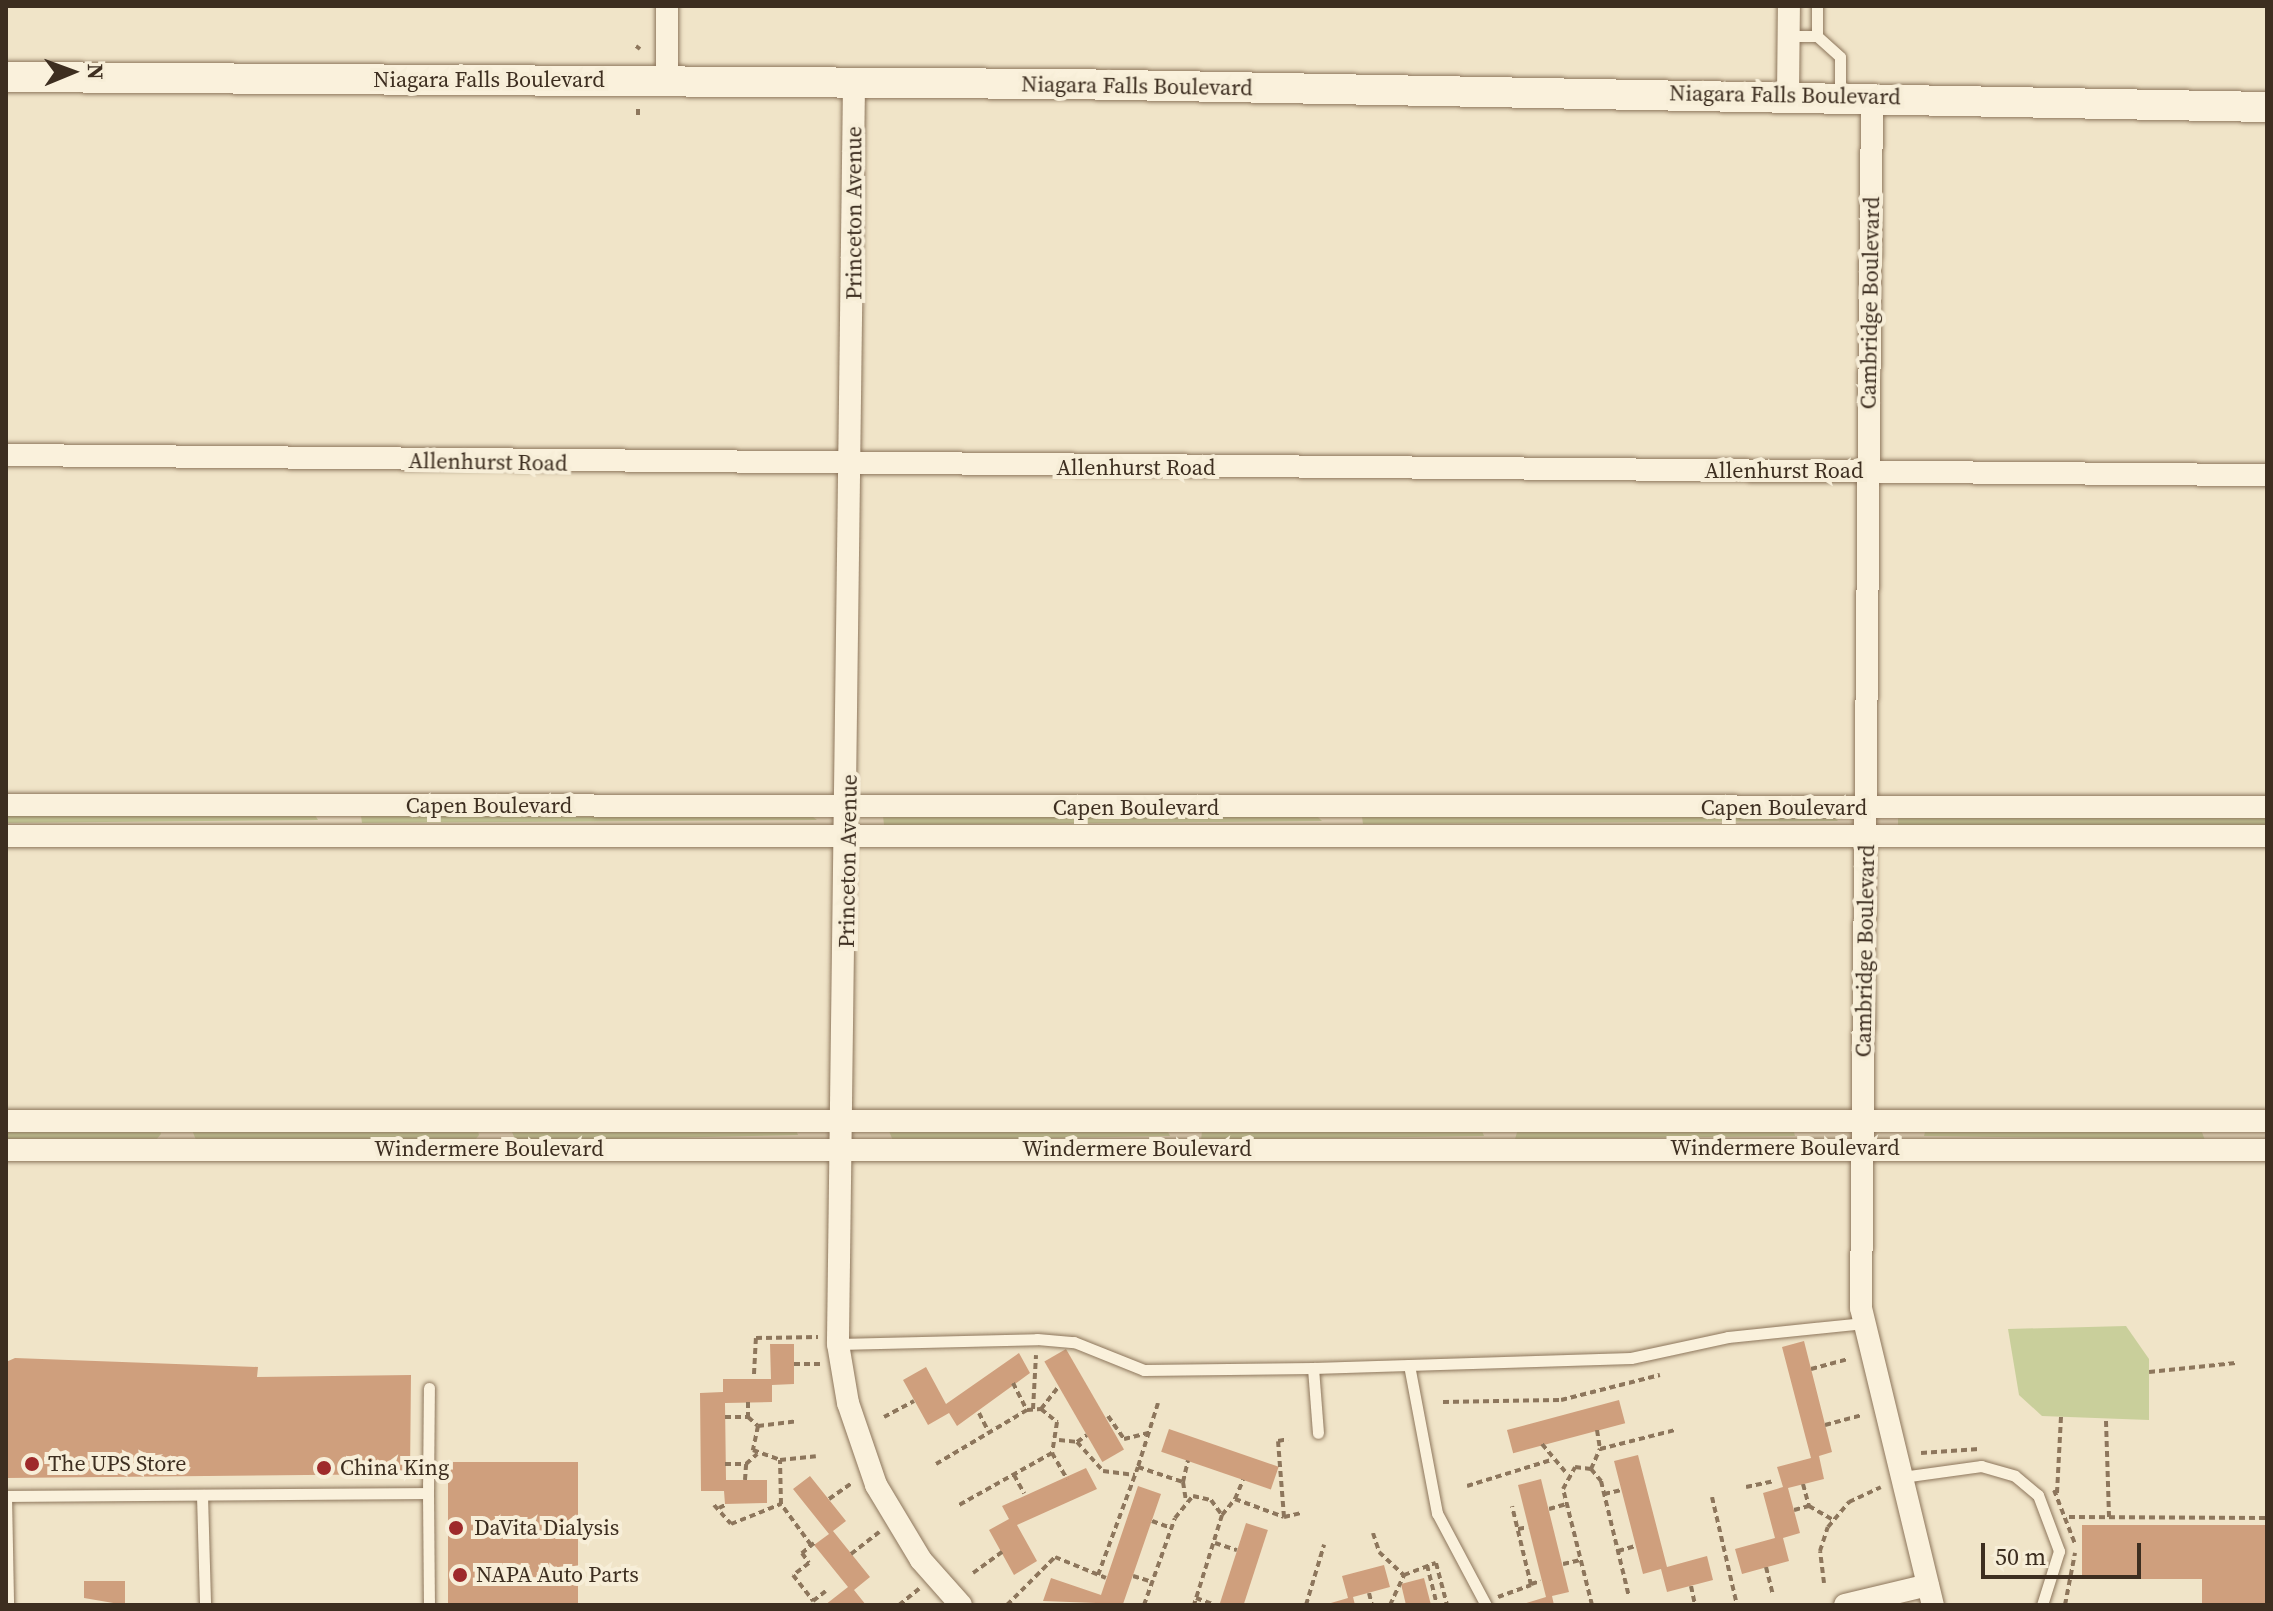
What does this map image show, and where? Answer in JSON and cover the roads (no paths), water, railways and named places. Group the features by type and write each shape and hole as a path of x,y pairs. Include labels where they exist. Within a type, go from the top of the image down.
{"main road":[{"name":"Niagara Falls Boulevard","path":"6,77 667,81 1840,95 2267,107"}],"street":[{"path":"667,6 667,81"},
{"path":"1788,95 1789,6"},
{"name":"Princeton Avenue","path":"854,84 854,466 844,1149 828,1340 876,1485 921,1560 961,1605"},
{"name":"Cambridge Boulevard","path":"1872,96 1862,1120 1864,1323 1930,1595"},
{"name":"Allenhurst Road","path":"6,455 854,466 2267,475"},
{"name":"Capen Boulevard","path":"6,805 2267,807"},
{"name":"Capen Boulevard","path":"6,836 2267,836"},
{"name":"Windermere Boulevard","path":"6,1121 2258,1121"},
{"name":"Windermere Boulevard","path":"6,1150 1862,1147 2258,1150"},
{"path":"1845,1605 1930,1595"}],"lane":[{"path":"1817,6 1817,36"},
{"path":"1789,36 1817,36 1840,57 1840,95"},
{"path":"337,837 338,806"},
{"path":"1343,808 1343,836"},
{"path":"174,1120 175,1150"},
{"path":"492,1120 493,1149"},
{"path":"1186,1149 1187,1120"},
{"path":"1497,1120 1497,1148"},
{"path":"2258,1121 2258,1150"},
{"path":"828,1340 1037,1339 1074,1342 1144,1370 1313,1368 1631,1358 1728,1337 1864,1323"},
{"path":"1409,1365 1437,1513 1490,1601"},
{"path":"1313,1368 1318,1433"},
{"path":"429,1388 429,1605"},
{"path":"1902,1477 1981,1466 2015,1476 2038,1495 2059,1551 2042,1605"},
{"path":"8,1605 6,1496 428,1493"},
{"path":"202,1495 205,1605"}],"place":[{"name":"The UPS Store","path":"32,1464"},
{"name":"China King","path":"324,1468"},
{"name":"DaVita Dialysis","path":"456,1528"},
{"name":"NAPA Auto Parts","path":"460,1575"}]}
